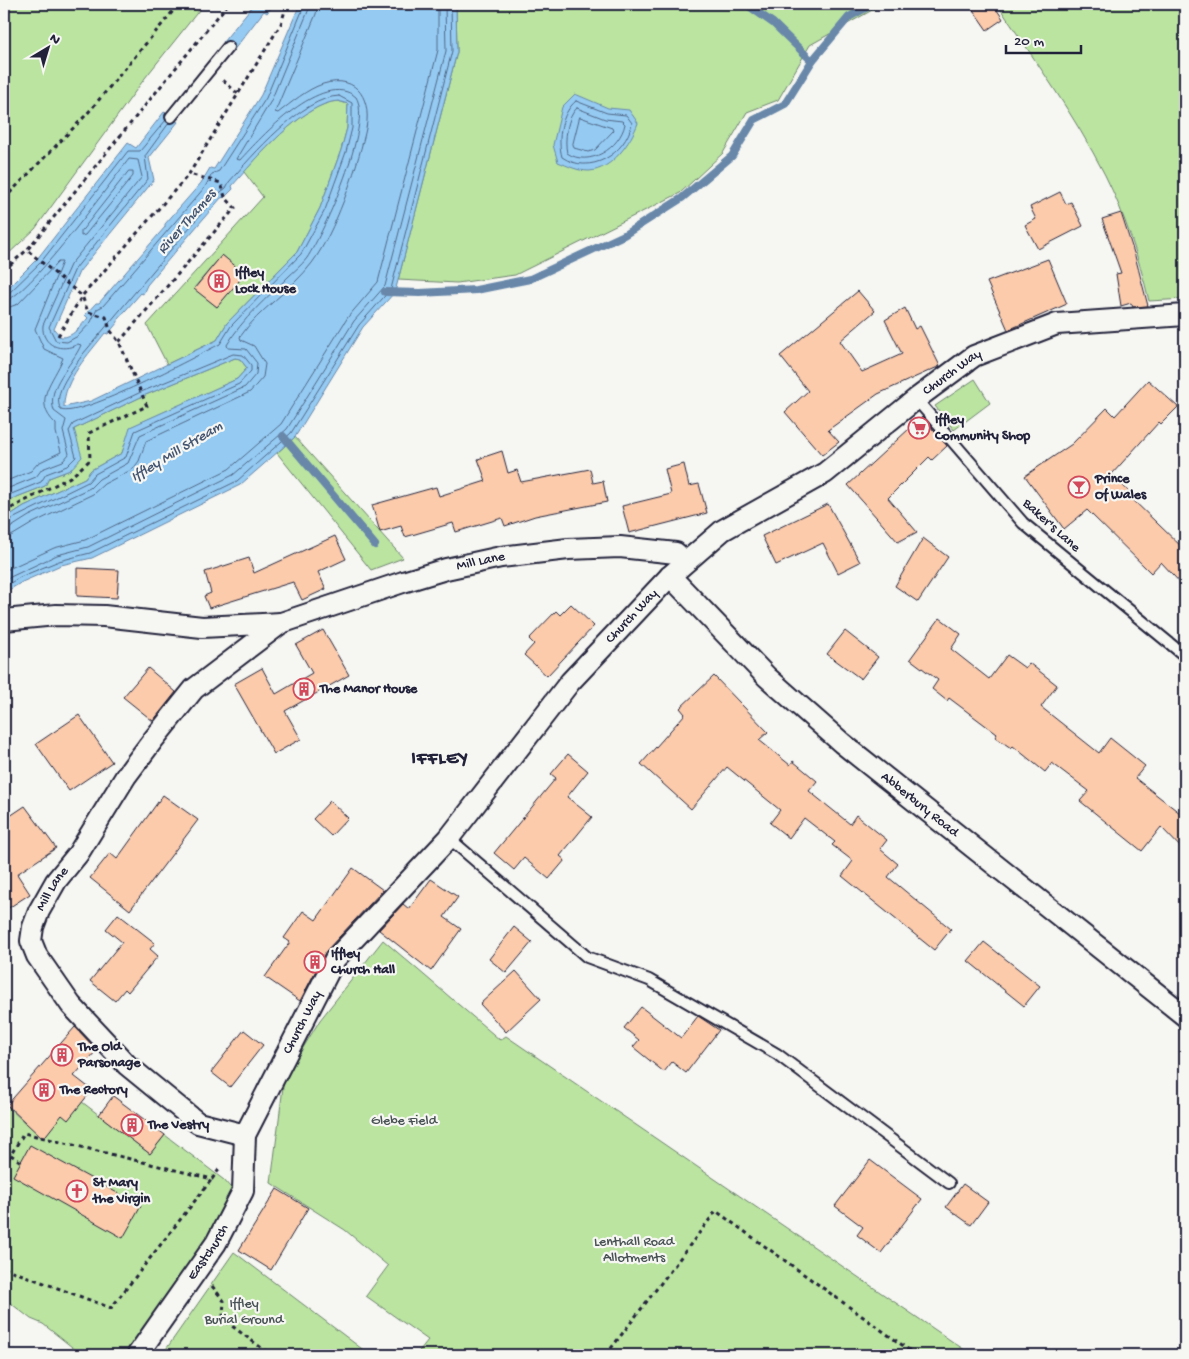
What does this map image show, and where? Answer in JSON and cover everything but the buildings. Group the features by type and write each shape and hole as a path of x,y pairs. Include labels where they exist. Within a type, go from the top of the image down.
{"street":[{"name":"Church Way","path":"245,1135 335,958 448,838 570,682 684,562 723,530 825,473 916,399 974,356 1057,324 1185,315"},
{"name":"Mill Lane","path":"4,620 56,615 104,616 202,627 281,623 446,569 501,557 568,549 620,547 676,553 684,562"},
{"name":"Abberbury Road","path":"670,576 767,677 842,743 1185,1016"},
{"name":"Mill Lane","path":"245,1135 198,1123 127,1065 71,1005 37,956 31,941 33,927 39,911 56,882 78,854 126,776 153,740 194,689 281,623"},
{"name":"Eastchurch","path":"139,1355 216,1243 243,1190 245,1135"}],"lane":[{"path":"171,117 228,47"},
{"name":"Baker's Lane","path":"916,399 1022,524 1185,656"},
{"path":"448,838 588,957 649,980 776,1054 949,1183"}],"path":[{"path":"4,199 87,114 179,4"},
{"path":"4,270 27,250 228,4"},
{"path":"58,336 82,296 188,174 281,24 287,4"},
{"path":"119,342 235,208 225,197 221,183 188,174"},
{"path":"4,512 72,476 90,460 89,433 147,406 119,342 110,330 106,317 88,312 82,296 27,250"},
{"path":"4,1166 24,1133 212,1180"},
{"path":"4,1150 21,1162"},
{"path":"4,1268 111,1308 223,1165"},
{"path":"606,1355 716,1211 916,1355"},
{"path":"196,1273 218,1291 224,1301 223,1315 228,1323 271,1355"}],"green space":[{"path":"4,4 204,4 145,78 35,229 4,258"},
{"path":"456,4 751,4 763,12 752,4 883,4 810,45 778,100 747,112 723,153 680,193 515,275 457,283 398,280 457,52"},
{"path":"997,4 1185,4 1185,299 1149,301 1131,237 1105,175 1067,109"},
{"path":"338,101 348,104 347,128 320,208 297,252 227,323 217,340 167,364 147,325 263,197 244,172 263,151 300,118 326,104","holes":["222,255 244,274 217,307 194,288"]},
{"path":"235,358 240,359 247,368 237,379 131,427 122,453 91,470 85,478 24,506 4,519 4,502 45,486 49,478 70,470 74,429 143,396"},
{"path":"975,379 990,403 954,430 935,406"},
{"path":"295,437 403,558 371,570 277,453"},
{"path":"383,940 500,1040 506,1036 972,1355 416,1355 428,1340 366,1296 388,1266 345,1230 271,1183 284,1079 320,1020"},
{"path":"82,1102 150,1154 165,1135 224,1180 236,1194 131,1355 82,1355 43,1324 31,1319 4,1298 4,1103 25,1123 62,1115"},
{"name":"Iffley Burial Ground","path":"234,1252 370,1355 162,1355"}],"water":[{"path":"254,4 274,4 267,13 264,11 233,51 223,42"},
{"path":"300,4 456,4 457,52 395,292 363,327 295,437 240,485 92,558 61,565 22,582 4,593 4,519 24,506 85,478 91,470 122,453 130,427 237,379 247,368 240,359 235,358 143,396 74,429 82,457 70,470 49,478 45,486 4,502 4,292 37,259 128,143 136,148 164,112 178,122 149,158 154,180 79,272 54,329 61,337 73,334 88,318 85,315 96,303 99,303 165,227 165,224 201,183 210,168 214,169 261,95","holes":["338,101 348,104 347,128 341,150 320,208 297,252 227,323 217,340 91,401 64,407 68,387 85,358 105,333 108,334 118,322 118,319 141,293 143,294 147,285 221,198 225,197 233,189 232,186 266,148 310,111 324,104"]},
{"path":"575,94 608,108 629,110 638,123 620,154 605,166 589,171 573,168 558,162 553,145 562,107"}],"waterway":[{"path":"746,4 773,23 812,61 849,17 873,4"},
{"path":"385,292 420,293 476,290 530,279 624,235 682,198 732,156 754,120 785,104 812,61"},
{"path":"283,436 375,545"}],"place":[{"name":"Iffley Lock House","path":"219,281"},
{"name":"Iffley Community Shop","path":"919,428"},
{"name":"Prince Of Wales","path":"1079,487"},
{"name":"The Manor House","path":"304,689"},
{"name":"Iffley Church Hall","path":"315,962"},
{"name":"The Old Parsonage","path":"62,1055"},
{"name":"The Rectory","path":"44,1090"},
{"name":"The Vestry","path":"132,1125"},
{"name":"St Mary the Virgin","path":"77,1191"}],"district":[{"name":"IFFLEY","path":"440,759"}],"water label":[{"name":"River Thames","path":"187,222"},
{"name":"Iffley Mill Stream","path":"177,452"}],"park label":[{"name":"Glebe Field","path":"404,1121"},
{"name":"Lenthall Road Allotments","path":"634,1250"}]}
